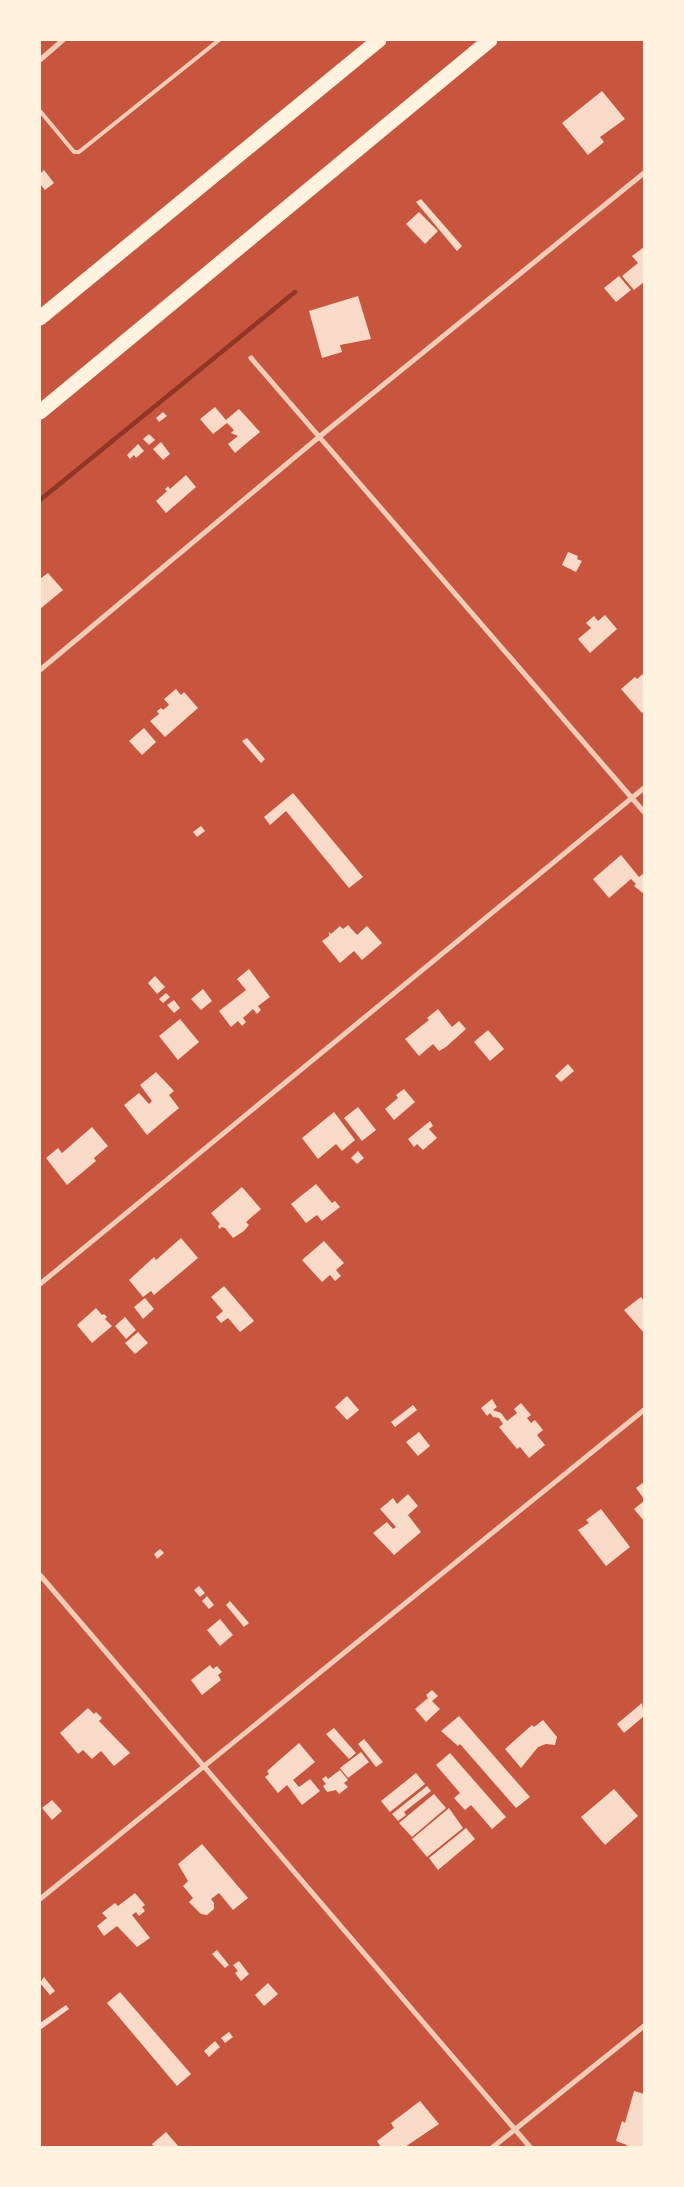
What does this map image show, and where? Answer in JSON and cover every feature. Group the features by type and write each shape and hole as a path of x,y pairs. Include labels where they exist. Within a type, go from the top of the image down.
{"highway":[{"path":"40,318 379,40"},
{"path":"40,412 490,40"}],"street":[{"path":"40,60 63,40"},
{"path":"40,670 319,437 644,173"},
{"path":"251,358 644,812"},
{"path":"40,1284 644,788"},
{"path":"40,1899 644,1410"},
{"path":"40,1576 530,2147"},
{"path":"493,2147 644,2026"}],"lane":[{"path":"40,111 74,152 79,152 219,40"}],"building":[{"path":"602,91 625,119 600,137 604,142 588,155 562,123"},
{"path":"44,170 54,183 45,190 40,184 40,174"},
{"path":"421,199 462,246 457,251 416,202"},
{"path":"419,212 438,231 425,244 406,224"},
{"path":"644,247 644,282 634,290 622,276 638,263 632,256"},
{"path":"619,276 631,290 616,302 604,288"},
{"path":"358,296 371,339 340,345 342,352 322,358 309,311"},
{"path":"215,407 226,420 239,409 260,432 235,453 228,444 238,436 231,433 234,430 227,423 213,434 200,419"},
{"path":"163,412 167,416 159,422 156,418"},
{"path":"149,434 155,440 149,445 143,439"},
{"path":"161,442 170,454 163,460 153,449"},
{"path":"138,444 144,451 136,458 134,455 130,459 127,455"},
{"path":"186,475 196,487 166,513 156,501 167,491 165,489 168,486 170,489"},
{"path":"568,552 578,556 577,559 582,561 576,572 562,565"},
{"path":"48,573 63,590 40,609 40,579"},
{"path":"605,615 617,629 590,653 578,639 591,628 586,623 594,616 598,621"},
{"path":"644,673 644,711 642,713 621,689 635,677 637,679"},
{"path":"176,689 181,695 184,692 198,708 165,737 150,721 159,714 157,711 161,708 163,710 169,705 164,699"},
{"path":"144,728 156,742 142,755 129,741"},
{"path":"247,738 265,759 261,763 242,741"},
{"path":"293,793 363,877 349,888 286,811 270,825 264,817"},
{"path":"201,826 205,831 197,837 193,832"},
{"path":"621,855 639,877 644,873 644,894 634,886 636,884 631,879 609,898 593,879"},
{"path":"348,925 357,935 367,926 382,943 362,960 354,951 340,963 322,941 329,936 329,932 331,934 340,926 343,929"},
{"path":"249,969 270,997 258,1006 261,1010 257,1014 253,1009 243,1018 246,1022 242,1026 238,1021 231,1027 219,1011 246,990 237,979"},
{"path":"155,976 165,987 157,994 148,983"},
{"path":"203,989 212,1001 201,1010 191,999"},
{"path":"166,993 170,997 163,1003 159,999"},
{"path":"174,1000 180,1008 174,1013 167,1005"},
{"path":"438,1009 452,1027 459,1021 466,1029 446,1047 439,1051 433,1044 419,1056 405,1039 429,1020 427,1018"},
{"path":"180,1019 199,1042 178,1060 159,1036"},
{"path":"488,1030 504,1049 490,1061 474,1042"},
{"path":"568,1064 574,1071 561,1082 555,1076"},
{"path":"156,1072 174,1091 169,1095 179,1108 147,1135 124,1105 139,1093 149,1104 152,1101 140,1085"},
{"path":"404,1089 415,1102 394,1120 385,1109 398,1098 396,1095"},
{"path":"358,1107 376,1130 362,1141 344,1118"},
{"path":"334,1112 355,1140 342,1151 336,1144 318,1159 302,1138"},
{"path":"430,1121 433,1126 429,1129 437,1138 423,1150 417,1144 414,1147 408,1139"},
{"path":"92,1127 108,1146 94,1158 96,1161 67,1185 46,1158 58,1148 62,1153"},
{"path":"358,1151 364,1158 357,1164 351,1158"},
{"path":"316,1184 332,1203 335,1201 340,1207 322,1221 317,1215 306,1223 291,1204"},
{"path":"242,1187 261,1209 246,1222 249,1225 244,1231 233,1238 225,1228 219,1229 218,1226 220,1224 211,1213"},
{"path":"181,1238 198,1258 154,1295 151,1291 143,1297 129,1280 154,1257 156,1260"},
{"path":"324,1241 344,1263 336,1270 341,1276 335,1281 330,1275 322,1282 302,1260"},
{"path":"224,1286 254,1321 240,1332 228,1318 221,1323 216,1317 223,1311 211,1297"},
{"path":"641,1297 644,1301 644,1333 624,1310"},
{"path":"145,1298 154,1309 143,1319 134,1307"},
{"path":"96,1308 102,1315 104,1314 107,1317 105,1319 112,1326 92,1343 77,1325"},
{"path":"125,1317 136,1330 126,1339 115,1326"},
{"path":"138,1332 148,1343 135,1354 125,1343"},
{"path":"347,1396 359,1410 347,1420 335,1407"},
{"path":"492,1399 497,1407 493,1410 501,1413 507,1421 517,1413 514,1409 521,1403 531,1415 527,1418 531,1423 535,1420 543,1430 537,1435 545,1445 529,1458 520,1447 517,1449 499,1427 503,1424 499,1418 493,1417 490,1413 487,1416 481,1408"},
{"path":"413,1405 417,1410 395,1427 391,1422"},
{"path":"419,1432 430,1446 418,1456 406,1442"},
{"path":"644,1482 644,1499 636,1488"},
{"path":"408,1494 418,1506 408,1515 421,1532 394,1555 373,1533 387,1522 393,1529 396,1527 380,1509 393,1498 397,1504"},
{"path":"644,1501 644,1521 634,1509"},
{"path":"601,1509 630,1547 606,1566 578,1530 589,1523 586,1520"},
{"path":"160,1549 164,1553 157,1559 154,1554"},
{"path":"199,1586 205,1593 200,1597 194,1590"},
{"path":"207,1596 214,1605 209,1609 202,1601"},
{"path":"230,1601 249,1623 244,1627 226,1605"},
{"path":"220,1619 233,1635 220,1646 207,1630"},
{"path":"210,1665 213,1669 217,1666 222,1672 218,1675 221,1680 202,1695 191,1680"},
{"path":"432,1690 438,1696 432,1701 440,1709 426,1722 415,1709 428,1698 426,1695"},
{"path":"642,1703 644,1716 624,1733 617,1724"},
{"path":"88,1708 102,1718 99,1721 130,1753 114,1766 101,1751 92,1759 83,1750 78,1754 60,1733"},
{"path":"459,1716 530,1797 516,1808 460,1744 458,1746 441,1731"},
{"path":"543,1720 557,1737 555,1745 546,1744 538,1747 521,1768 505,1749 532,1725 534,1727"},
{"path":"334,1728 356,1753 349,1759 326,1734"},
{"path":"364,1739 383,1762 376,1767 358,1744"},
{"path":"299,1743 315,1762 293,1780 299,1787 310,1779 320,1791 302,1805 287,1785 278,1793 265,1777 269,1774 267,1771"},
{"path":"361,1752 369,1762 348,1778 340,1768"},
{"path":"450,1753 506,1817 492,1829 471,1805 465,1810 454,1798 460,1793 436,1765"},
{"path":"340,1770 348,1780 344,1783 348,1787 339,1794 336,1790 327,1792 323,1786 326,1784 322,1779 326,1776 328,1779"},
{"path":"416,1773 425,1784 390,1812 381,1801"},
{"path":"427,1786 431,1791 404,1812 406,1815 398,1821 392,1814"},
{"path":"614,1789 638,1816 605,1845 581,1817"},
{"path":"434,1794 446,1808 412,1837 399,1823"},
{"path":"52,1800 62,1811 52,1820 42,1808"},
{"path":"449,1808 463,1828 427,1857 412,1839"},
{"path":"466,1828 475,1839 438,1870 429,1858"},
{"path":"202,1844 248,1898 233,1910 219,1893 211,1899 214,1903 214,1909 207,1915 201,1914 189,1902 193,1898 183,1886 188,1881 178,1864"},
{"path":"135,1893 145,1905 142,1907 145,1911 139,1916 136,1912 132,1915 150,1938 137,1947 117,1926 104,1936 97,1926 107,1918 102,1913 115,1903 118,1906"},
{"path":"217,1950 229,1965 225,1968 212,1954"},
{"path":"239,1961 249,1974 241,1981 235,1973 238,1971 233,1965"},
{"path":"44,1977 55,1991 50,1995 40,1983"},
{"path":"268,1983 278,1994 264,2006 255,1995"},
{"path":"120,1992 191,2074 177,2086 107,2003"},
{"path":"66,2005 69,2009 40,2030 40,2023"},
{"path":"229,2032 233,2037 225,2043 221,2038"},
{"path":"215,2041 220,2047 209,2057 204,2051"},
{"path":"634,2091 644,2094 644,2147 626,2147 627,2145 616,2141 622,2121 625,2123"},
{"path":"420,2101 439,2124 405,2147 381,2147 377,2141 394,2128 391,2123"},
{"path":"166,2132 179,2147 154,2147 152,2144"}],"waterway":[{"path":"40,500 295,292"}]}
